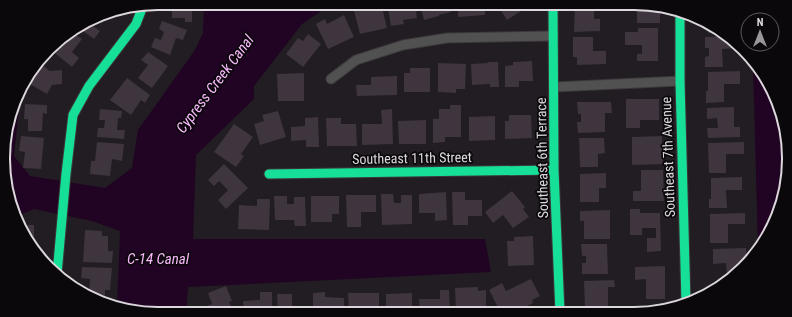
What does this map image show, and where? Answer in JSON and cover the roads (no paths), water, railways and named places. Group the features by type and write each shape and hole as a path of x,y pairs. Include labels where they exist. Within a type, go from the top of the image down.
{"street":[{"name":"Southeast 6th Terrace","path":"553,10 554,170 560,307"},
{"path":"58,267 73,115 89,86 136,24 141,11"},
{"name":"Southeast 7th Avenue","path":"680,18 680,81 686,297"},
{"path":"331,79 356,60 403,45 447,38 553,36"},
{"path":"554,87 680,81"},
{"name":"Southeast 11th Street","path":"269,174 554,170"}],"water":[{"name":"C-14 Canal","path":"204,10 323,10 302,24 254,86 254,99 196,155 193,239 485,239 491,272 188,287 187,307 149,307 117,301 120,231 92,221 34,209 21,214 15,197 10,168 11,139 15,120 19,108 14,156 30,176 105,188 132,168 138,130 195,50 203,33"},
{"path":"753,71 771,102 777,120 782,149 781,178 777,197 767,224 758,240"}],"water label":[{"name":"Cypress Creek Canal","path":"215,84"}]}
